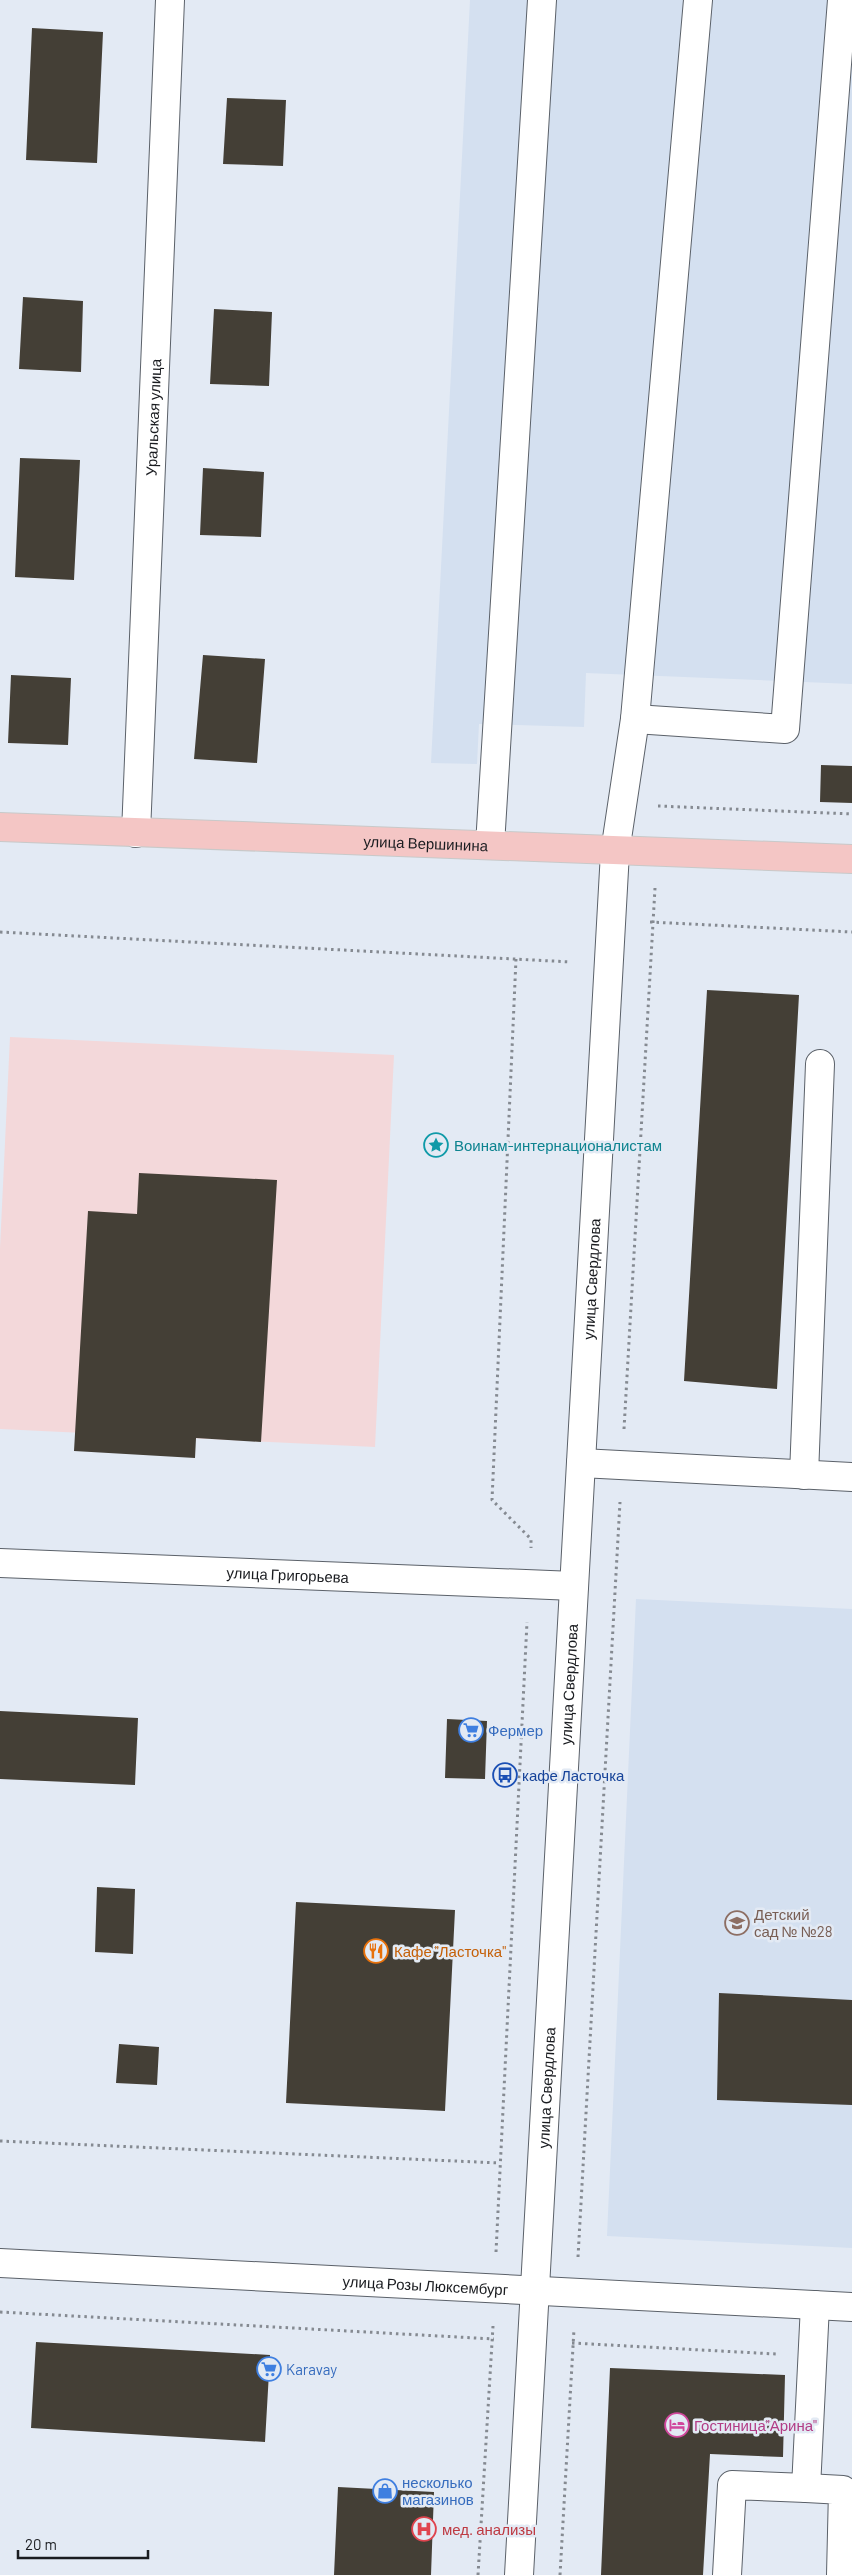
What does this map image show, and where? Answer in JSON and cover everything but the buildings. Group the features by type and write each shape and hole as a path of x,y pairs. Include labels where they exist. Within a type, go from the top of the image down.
{"main road":[{"name":"улица Вершинина","path":"0,827 490,845 615,852 852,859"}],"street":[{"name":"Уральская улица","path":"136,833 170,0"},
{"path":"490,845 542,0"},
{"name":"улица Свердлова","path":"519,2575 615,852 620,804 635,719 698,0"},
{"path":"635,719 785,729 842,0"},
{"path":"804,1475 820,1064"},
{"path":"582,1463 852,1478"},
{"name":"улица Григорьева","path":"0,1563 574,1586"},
{"name":"улица Розы Люксембург","path":"0,2263 852,2307"},
{"path":"806,2488 815,2305"},
{"path":"727,2575 732,2485 843,2490 841,2575"}],"path":[{"path":"620,804 852,814"},
{"path":"560,2575 652,922 658,853"},
{"path":"612,920 852,932"},
{"path":"0,932 610,964"},
{"path":"495,2289 531,1539 492,1500 516,959"},
{"path":"0,2141 500,2163"},
{"path":"0,2312 492,2339 478,2575"},
{"path":"574,2343 813,2356"}],"shaded area":[{"path":"470,0 852,0 852,684 586,673 584,727 479,724 477,764 431,763"},
{"path":"10,1037 394,1055 375,1447 0,1429 0,1248"},
{"name":"Детский сад № №28","path":"636,1599 852,1609 852,2248 607,2236"}],"place":[{"name":"Воинам-интернационалистам","path":"436,1145"},
{"name":"Фермер","path":"471,1730"},
{"name":"кафе Ласточка","path":"505,1775"},
{"name":"Детский сад № №28","path":"737,1923"},
{"name":"Кафе \"Ласточка\"","path":"376,1951"},
{"name":"Karavay","path":"269,2369"},
{"name":"Гостиница\"Арина\"","path":"677,2425"},
{"name":"несколько магазинов","path":"385,2491"},
{"name":"мед. анализы","path":"424,2529"}]}
